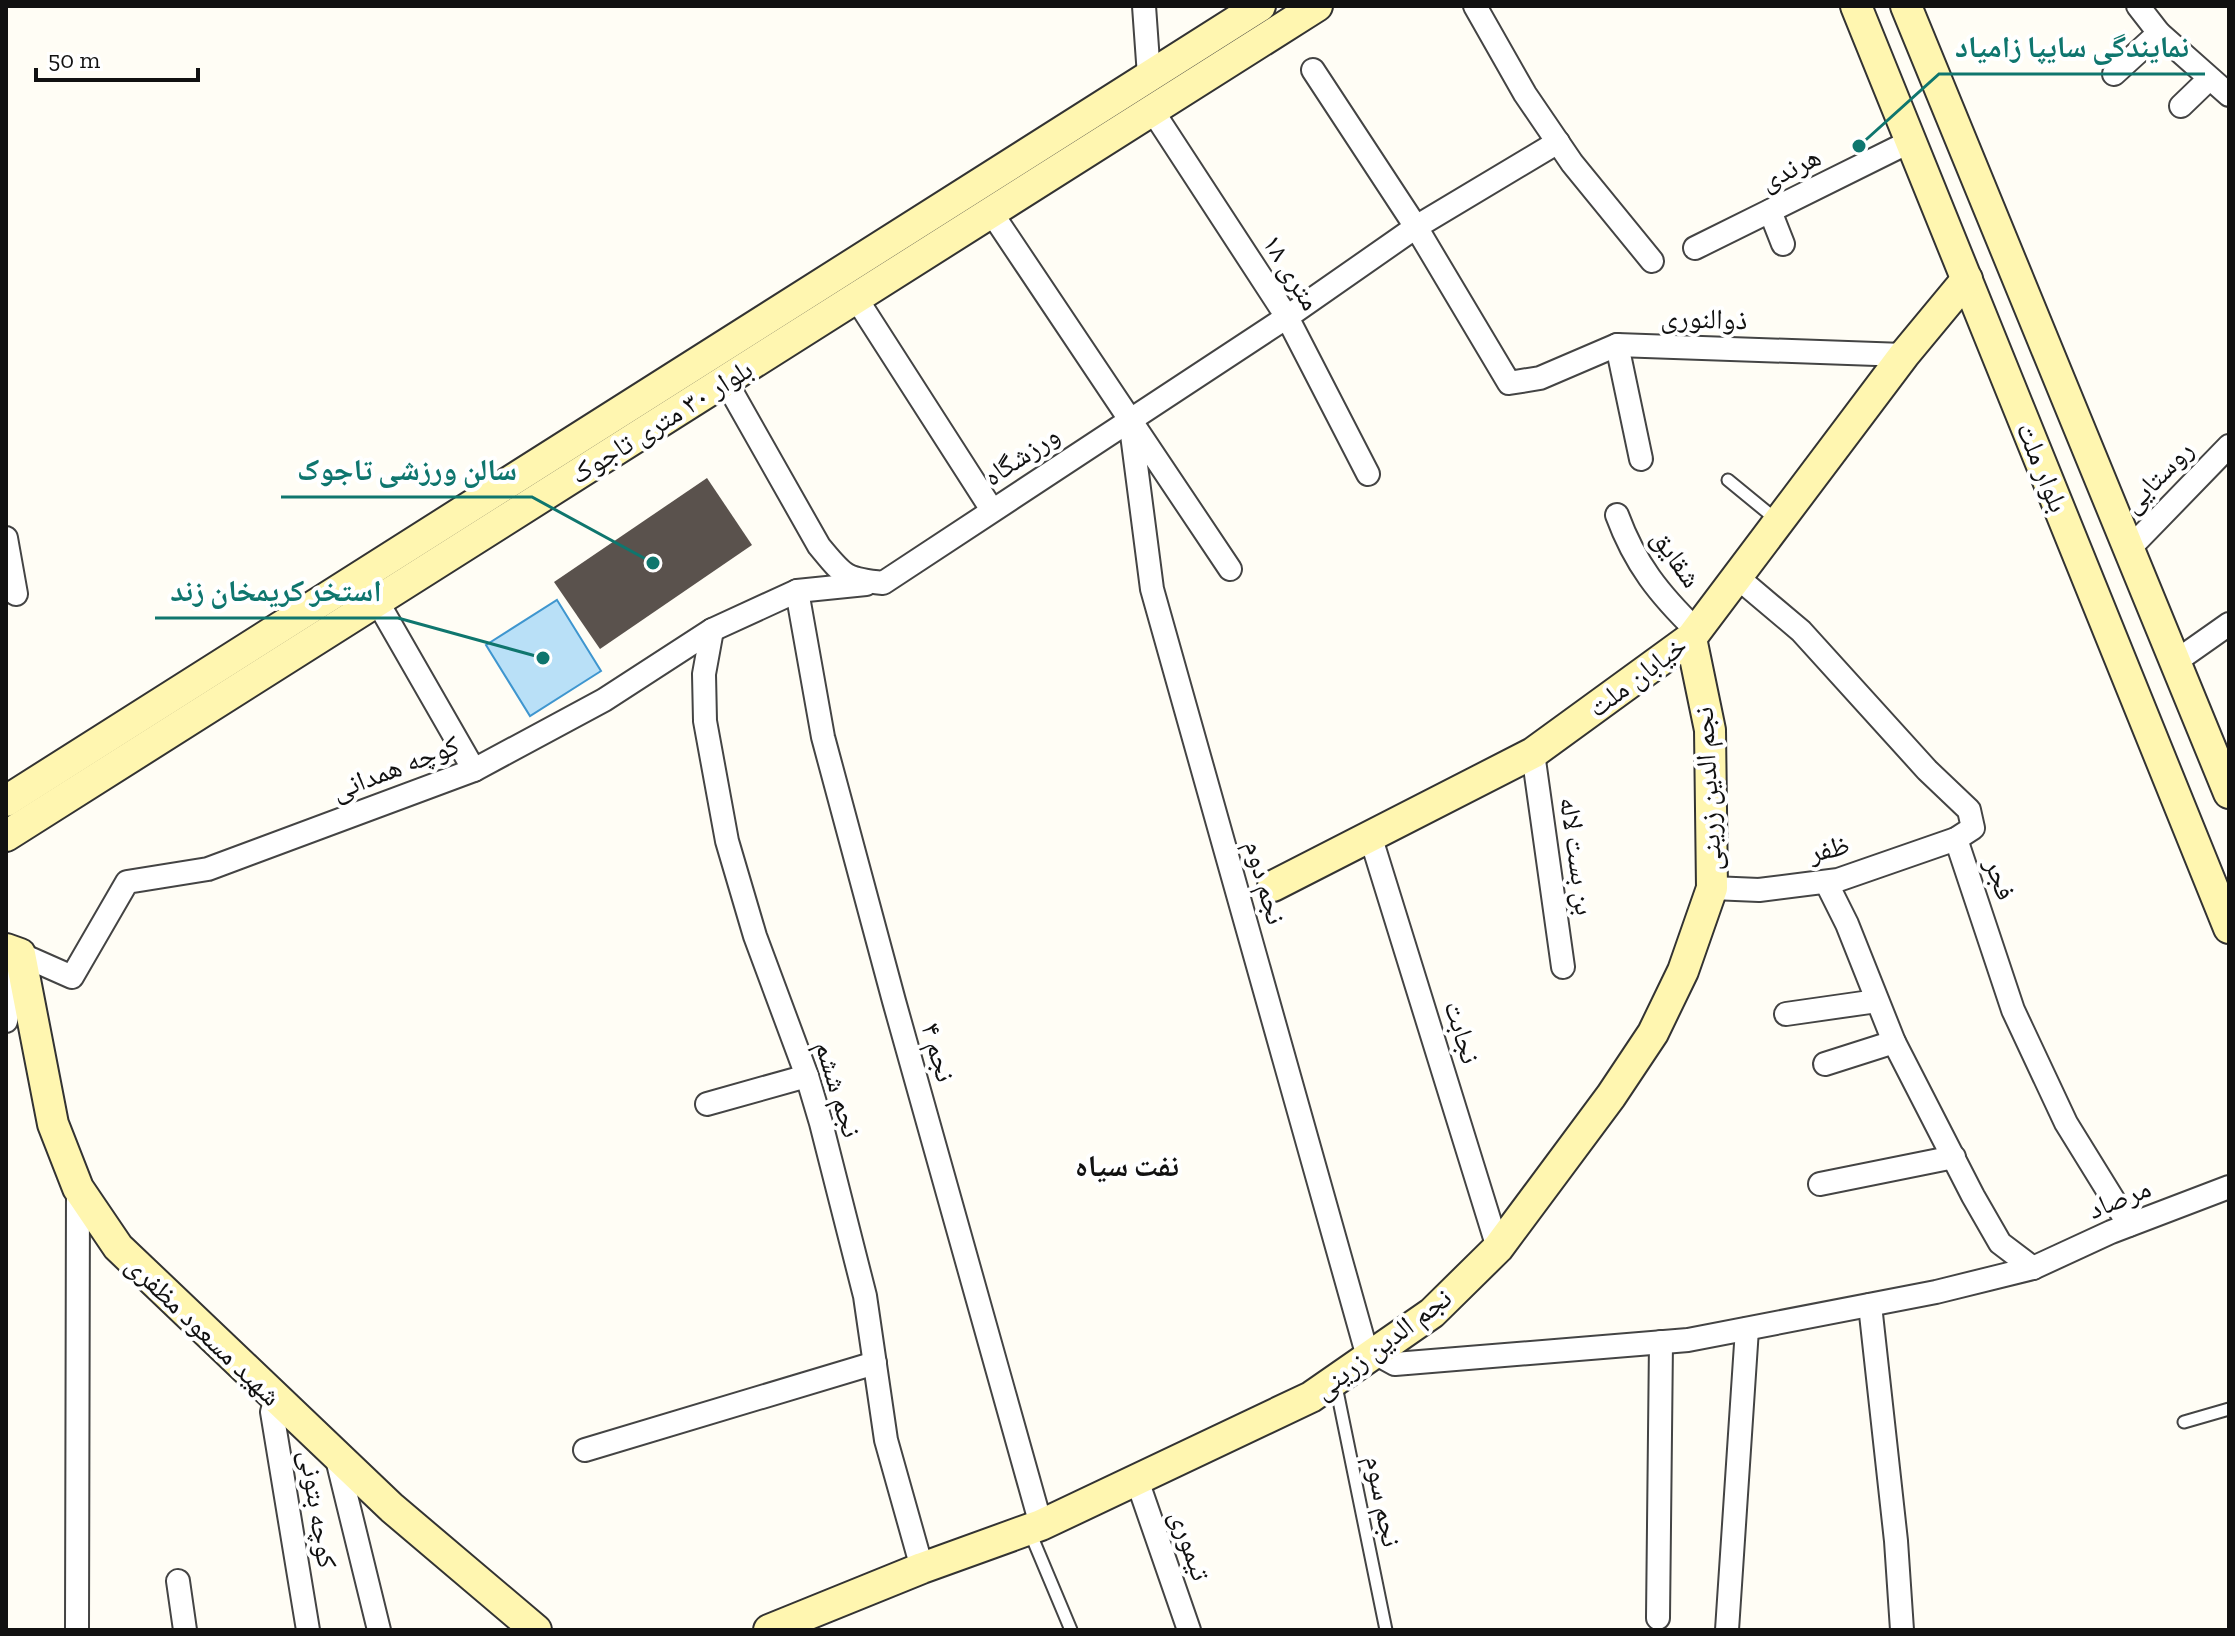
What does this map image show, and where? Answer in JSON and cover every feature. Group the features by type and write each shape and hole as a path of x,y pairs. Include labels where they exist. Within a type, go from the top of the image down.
{"main road":[{"name":"بلوار ۳۰ متری تاجوک","path":"6,836 1317,6"},
{"name":"بلوار ملت","path":"1856,6 2229,928"},
{"name":"بلوار ملت","path":"1906,6 2229,793"},
{"name":"بلوار ۳۰ متری تاجوک","path":"6,801 1258,7"},
{"name":"خیابان ملت","path":"1273,886 1533,753 1694,634 1904,355 1967,279"},
{"name":"نجم الدین زرینی","path":"769,1630 811,1618 922,1568 1035,1527 1311,1397 1432,1313 1498,1248 1611,1096 1653,1033 1683,971 1712,888 1710,730 1694,634"},
{"name":"شهید مسعود مظفری","path":"13,952 53,1124 78,1188 118,1247 392,1508 536,1630"}],"street":[{"path":"1144,6 1149,76"},
{"path":"1475,6 1525,94 1558,142 1613,216 1652,261"},
{"path":"2138,6 2159,33 2229,95"},
{"path":"2114,74 2159,33"},
{"path":"1313,70 1416,227"},
{"path":"2181,106 2209,79"},
{"name":"۱۸ متری","path":"1152,110 1287,317 1368,474"},
{"name":"هرندی","path":"1695,248 1911,141"},
{"name":"ورزشگاه","path":"883,583 1287,317 1416,227 1558,142"},
{"path":"1770,211 1783,244"},
{"path":"991,212 1230,569"},
{"name":"ذوالنوری","path":"1416,227 1509,383 1540,378 1617,345 1904,355"},
{"path":"856,298 992,510"},
{"path":"1617,345 1641,459"},
{"path":"725,380 819,546 837,568 852,580 883,583"},
{"name":"نجم دوم","path":"1130,419 1152,589 1372,1355"},
{"name":"روستایی","path":"2129,549 2229,446"},
{"name":"شقایق","path":"1617,515 1645,574 1694,634"},
{"path":"6,538 16,594"},
{"name":"فجر","path":"1737,577 1801,631 1927,770 1969,810 1973,828 1956,839 2013,1010 2066,1123 2129,1225"},
{"name":"کوچه همدانی","path":"13,952 72,977 127,882 208,869 474,770 604,700 712,630 797,591 883,583"},
{"name":"نجم ۴","path":"797,591 823,737 1035,1527"},
{"path":"377,601 474,770"},
{"path":"2175,662 2229,624"},
{"name":"نجم ششم","path":"712,630 704,674 705,721 727,841 755,936 807,1076 865,1296 886,1440 922,1568"},
{"name":"بن بست لاله","path":"1533,753 1563,967"},
{"name":"نجابت","path":"1370,835 1498,1248"},
{"name":"ظفر","path":"1712,888 1759,890 1838,880 1956,839"},
{"path":"1826,882 1847,924 1894,1042 1973,1196 2000,1243 2033,1268"},
{"path":"6,1021 13,952"},
{"path":"1786,1014 1877,1001"},
{"path":"1825,1064 1894,1042"},
{"path":"707,1104 807,1076"},
{"path":"1820,1184 1954,1157"},
{"name":"مرصاد","path":"1372,1355 1395,1364 1661,1342 1870,1305 2033,1268 2129,1225 2229,1187"},
{"path":"77,1630 78,1188"},
{"path":"1870,1305 1896,1541 1902,1630"},
{"path":"1727,1630 1747,1329"},
{"path":"1658,1618 1661,1342"},
{"path":"585,1450 875,1363"},
{"name":"کوچه بتونی","path":"276,1398 272,1412 308,1630"},
{"path":"336,1455 379,1630"},
{"name":"تیموری","path":"1137,1480 1189,1630"},
{"path":"178,1581 185,1630"}],"lane":[{"path":"1728,480 1779,521"},
{"name":"نجم سوم","path":"1335,1381 1386,1630"},
{"path":"2184,1422 2229,1409"},
{"path":"1035,1527 1071,1630"}],"water":[{"path":"557,600 601,671 530,716 486,645"}],"building":[{"path":"707,478 752,545 600,649 554,582"}],"place":[{"name":"نمایندگی سایپا زامیاد","path":"1859,146"},
{"name":"سالن ورزشی تاجوک","path":"653,563"},
{"name":"استخر کریمخان زند","path":"543,658"}],"district":[{"name":"نفت سیاه","path":"1127,1166"}]}
